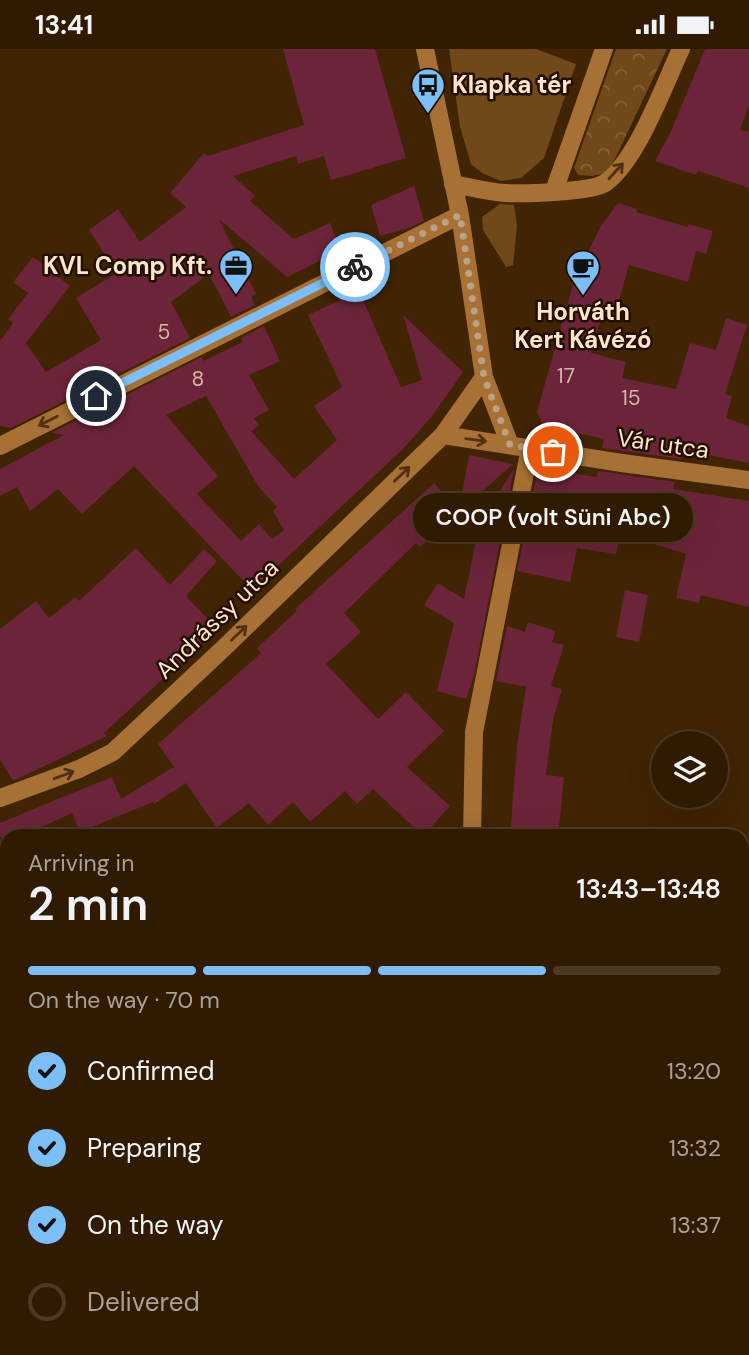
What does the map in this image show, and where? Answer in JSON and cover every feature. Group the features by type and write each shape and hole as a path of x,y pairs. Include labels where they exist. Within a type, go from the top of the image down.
{"street":[{"path":"425,49 460,215 484,377 510,445"},
{"path":"554,191 604,49"},
{"path":"453,184 507,193 583,189 604,185 619,170 635,146 681,49"},
{"path":"0,446 460,215"},
{"path":"471,829 474,732 530,448 443,435 484,377"},
{"name":"Andrássy utca","path":"0,798 79,769 113,752 443,435"},
{"name":"Vár utca","path":"530,448 749,480"}],"green space":[{"path":"449,49 536,49 576,64 544,158 521,178 501,181 482,173 471,164 460,127"},
{"path":"616,49 667,49 606,173 578,175 574,168"},
{"path":"500,204 514,205 517,225 513,265 506,267 483,230 482,217"}],"building":[{"path":"283,49 375,49 406,158 331,180 324,156 298,164 296,156 233,176 255,196 250,201 294,239 330,223 341,250 287,277 219,219 256,294 251,297 255,305 231,317 209,274 171,302 190,338 11,428 0,426 0,341 13,323 8,319 28,293 13,282 33,257 70,286 26,343 46,372 101,340 76,298 117,273 89,230 118,209 140,242 186,207 170,193 204,153 208,156 304,125"},
{"path":"705,49 749,49 749,106 740,130 749,132 749,188 698,171 696,175 655,161 671,131"},
{"path":"414,186 424,221 380,236 371,205"},
{"path":"618,203 637,209 636,212 688,227 688,224 713,231 706,254 696,251 688,282 629,265 614,318 602,314 591,353 626,362 622,378 676,389 690,343 716,350 726,318 747,325 725,394 732,396 726,418 749,426 749,463 683,450 681,459 602,448 604,439 543,425 537,412 574,281 601,226"},
{"path":"359,291 401,387 422,380 403,315 463,372 433,415 403,449 252,590 134,466 82,514 58,489 30,511 17,487 0,496 0,469 64,435 51,433 202,357 203,361 243,342 241,338 264,326 280,361 249,375 269,410 254,418 259,426 251,431 294,479 337,440 314,406 342,387 308,315","holes":["206,396 258,486 277,507 273,511 284,530 272,539 259,524 241,541 197,494 218,476 166,415"]},
{"path":"469,455 513,464 420,547 416,543 344,613 361,632 326,664 378,719 406,692 444,731 407,767 450,806 429,829 416,829 373,789 357,804 345,791 310,822 293,802 268,825 249,803 217,828 186,783 154,804 153,802 87,829 79,829 72,813 37,829 0,829 0,823 112,777 121,799 174,767 158,744 261,653 257,648 297,611 295,609 434,483 459,511"},
{"path":"538,468 597,477 598,471 675,482 673,489 749,501 749,607 701,595 699,603 676,598 686,554 620,533 616,554 577,548 570,582 517,571"},
{"path":"514,469 474,676 466,699 437,691 454,623 424,605 438,583 464,599 480,521"},
{"path":"136,548 170,585 204,549 217,561 186,596 217,629 104,733 107,736 13,781 0,760 0,629 36,601 49,618 76,597 79,601"},
{"path":"625,590 648,595 639,642 616,637"},
{"path":"528,622 556,631 552,642 564,645 551,686 562,689 553,720 546,775 564,777 559,829 511,829 517,745 526,687 496,681 507,626 525,632"}],"way so far":[{"path":"355,267 460,215 484,377 510,445 553,452"}],"place":[{"name":"Klapka tér","path":"428,115"},
{"name":"KVL Comp Kft.","path":"236,296"},
{"name":"Horváth Kert Kávézó","path":"583,297"},
{"name":"COOP (volt Süni Abc)","path":"553,452"}],"route":[{"path":"96,396 355,267"}]}
